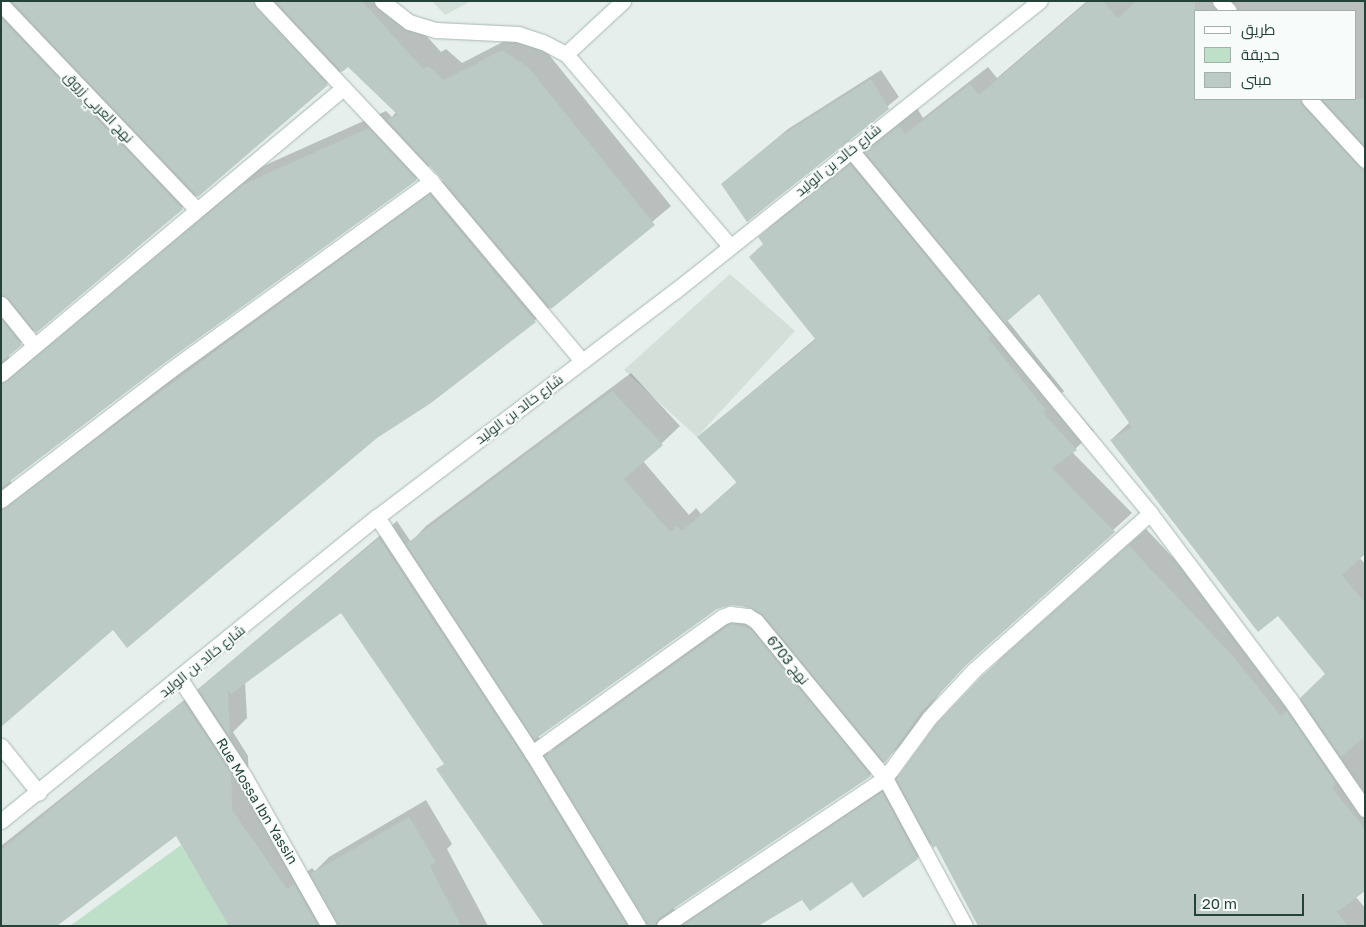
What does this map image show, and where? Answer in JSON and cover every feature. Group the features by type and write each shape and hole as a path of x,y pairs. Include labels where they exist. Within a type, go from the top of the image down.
{"street":[{"path":"262,1 431,181 582,361"},
{"path":"382,1 409,22 418,25 463,33 518,34 543,42 566,54 730,246"},
{"path":"566,54 623,1"},
{"name":"شارع خالد بن الوليد","path":"1,821 39,793 180,679 377,517 730,246 1040,1"},
{"name":"نهج العربي زروق","path":"1,4 196,209"},
{"path":"1,374 343,88"},
{"path":"1310,100 1365,160"},
{"path":"850,150 1150,513 1289,698 1365,810"},
{"path":"1,500 168,371 431,181"},
{"path":"1,304 34,345"},
{"path":"664,926 885,778 929,718 974,670 1150,513"},
{"path":"377,517 532,752 638,926"},
{"name":"نهج 6703","path":"532,752 722,617 739,614 756,620 885,778 965,926"},
{"name":"Rue Mossa Ibn Yassin","path":"180,679 244,776 329,926"},
{"path":"1,746 39,793"}],"shaded area":[{"path":"432,1 471,1 445,15"},
{"path":"730,274 795,331 697,437 624,370"}],"green space":[{"path":"181,845 232,926 70,926"}],"building":[{"path":"11,1 253,1 328,85 198,197"},
{"path":"275,1 362,1 423,69 428,66 444,80 502,50 529,68 655,225 551,309 438,175 387,120 398,115 348,67 342,72"},
{"path":"1089,1 1103,1 1118,18 1136,1 1195,1 1194,100 1300,100 1302,105 1358,166 1365,169 1365,554 1342,575 1365,603 1365,736 1341,757 1300,698 1325,674 1278,616 1258,632 1110,440 1132,427 1039,294 1005,323 865,152 899,125 905,134 970,84 979,95"},
{"path":"1,18 183,209 36,333 8,298 1,295"},
{"path":"871,79 889,109 747,222 721,184 776,139"},
{"path":"1365,99 1365,146 1323,100"},
{"path":"369,128 417,180 163,364 1,488 1,383 242,185"},
{"path":"850,164 991,335 988,338 1046,410 1043,413 1077,450 1052,468 1115,532 967,664 921,712 885,763 763,615 749,607 731,605 717,609 534,740 406,544 612,391 663,445 624,479 670,532 677,526 682,531 737,483 697,437 816,340 749,257 763,244 758,237"},
{"path":"429,194 536,322 431,403 377,438 127,648 113,630 1,727 1,509"},
{"path":"1,319 22,345 1,362"},
{"path":"379,538 524,758 627,926 544,926 436,769 444,764 341,613 231,694 228,690 230,737 198,689"},
{"path":"1128,545 1231,654 1281,716 1287,711 1336,784 1332,788 1365,829 1365,891 1337,912 1348,926 978,926 936,846 933,848 896,779 936,724 981,677"},
{"path":"731,624 750,628 871,776 659,918 655,926 647,926 545,756"},
{"path":"183,701 231,773 232,810 287,889 294,884 318,926 229,926 176,836 57,926 1,926 1,850"},
{"path":"882,792 918,859 863,898 852,882 810,911 802,900 758,926 681,926"},
{"path":"409,817 436,862 430,866 461,926 338,926 310,874"}]}
